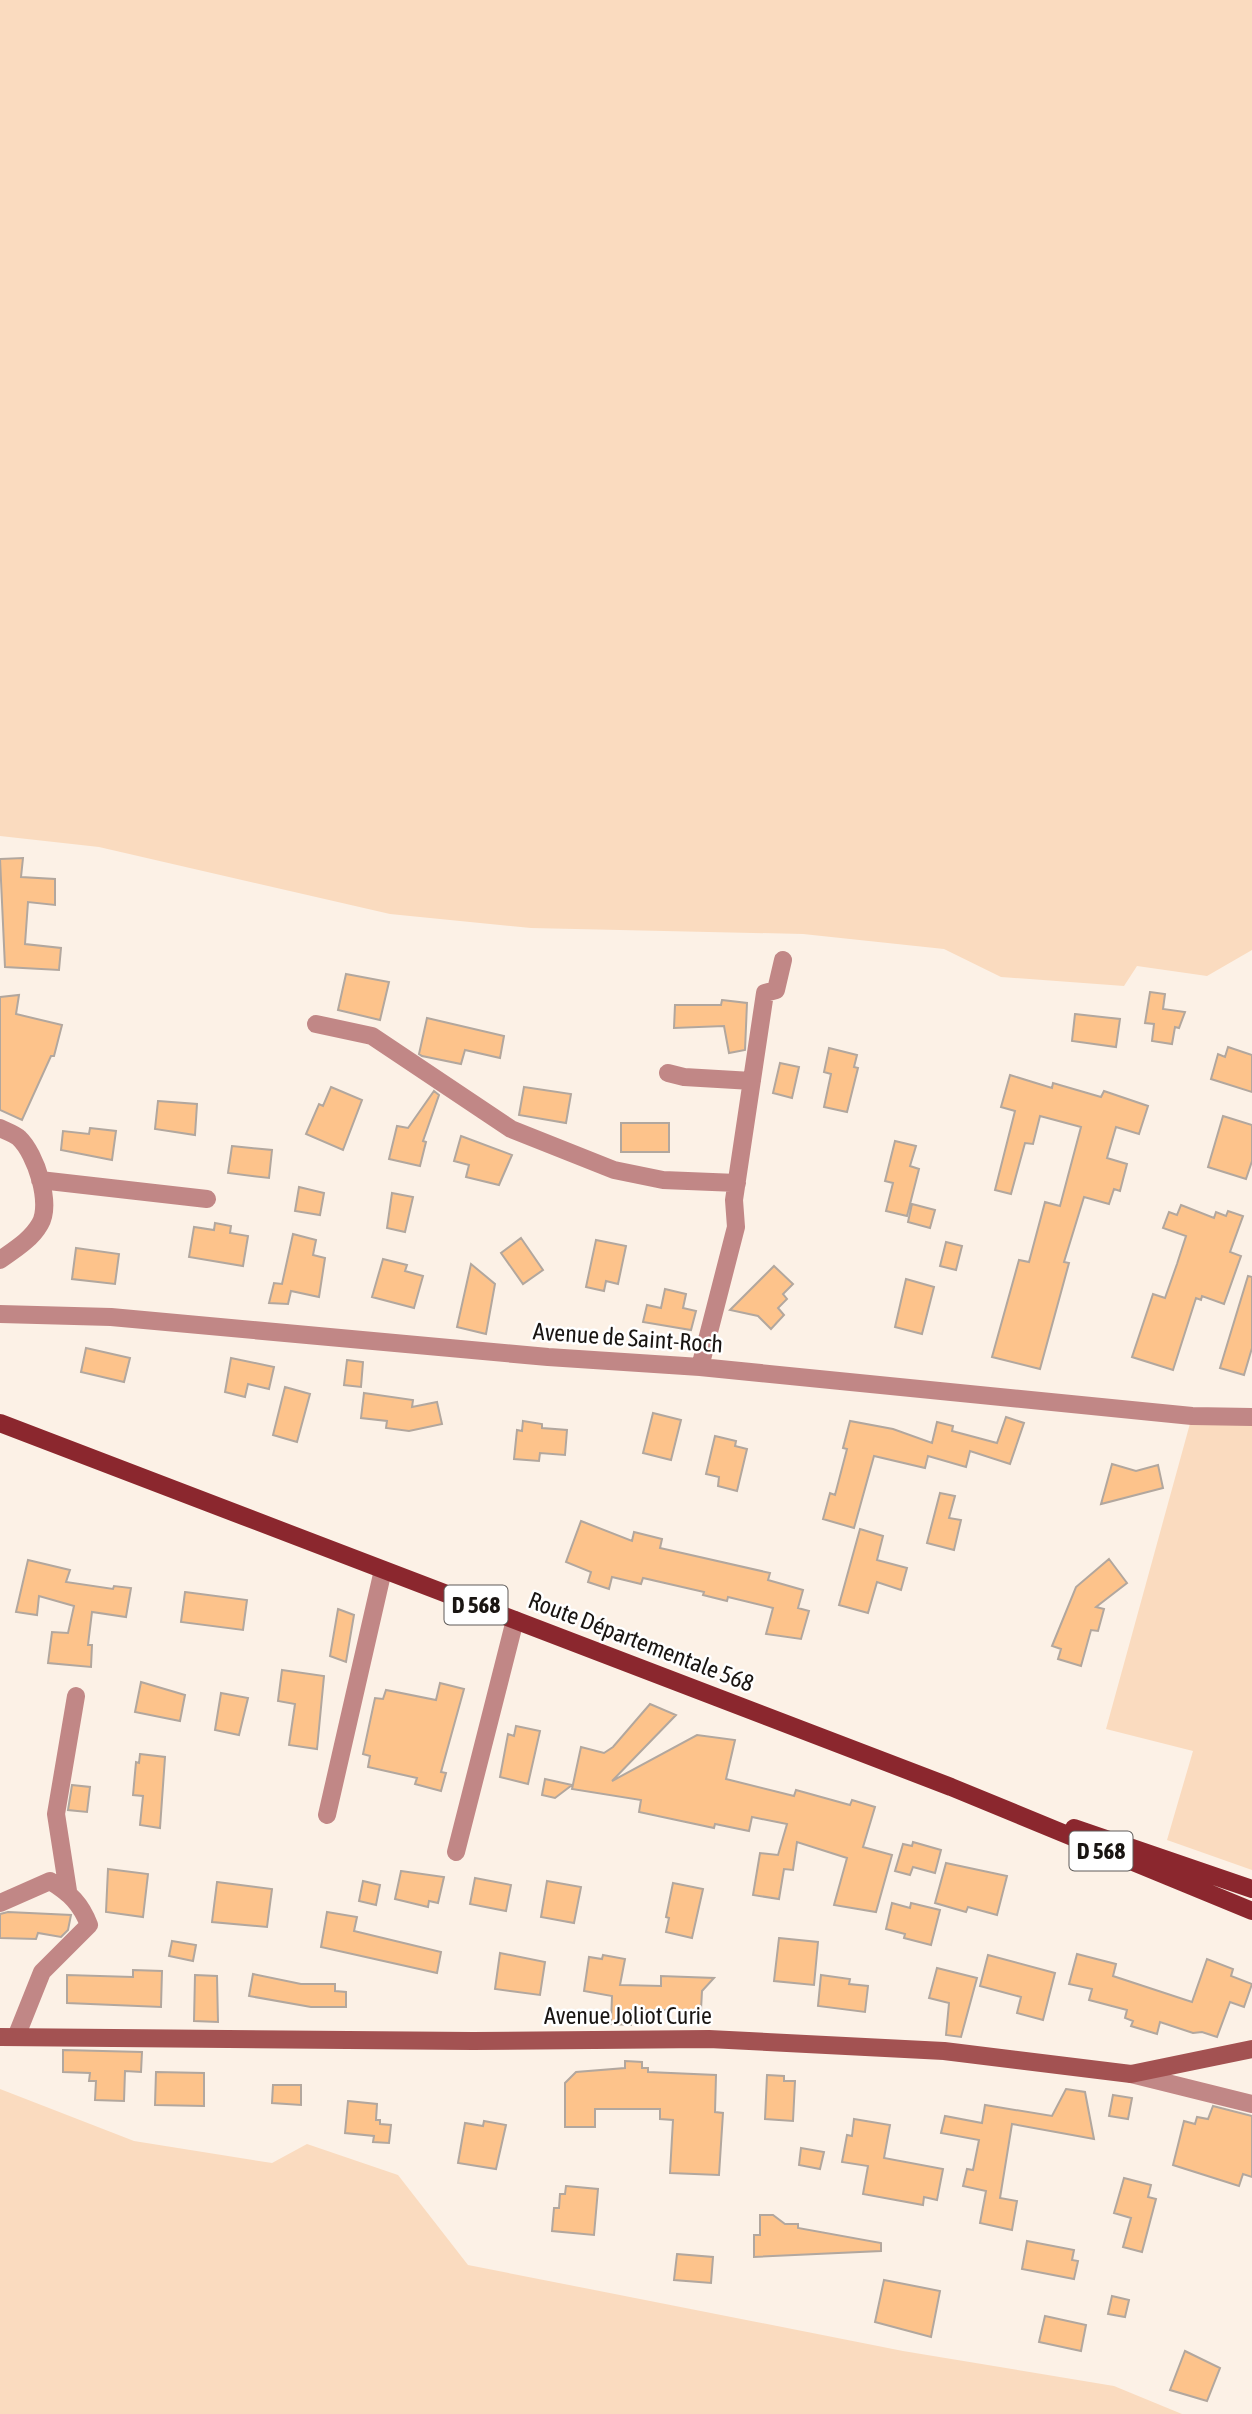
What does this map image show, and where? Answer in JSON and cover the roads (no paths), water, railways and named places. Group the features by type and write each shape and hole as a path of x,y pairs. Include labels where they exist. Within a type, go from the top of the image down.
{"main road":[{"name":"Route Départementale 568","path":"0,1423 951,1787 1252,1912"},
{"name":"Route Départementale 568","path":"951,1787 1252,1889"}],"street":[{"path":"700,1367 736,1227 734,1200 765,992 776,990 783,960"},
{"path":"316,1024 372,1036 511,1129 614,1170 663,1180 737,1183"},
{"path":"668,1073 695,1078 752,1081"},
{"path":"0,1128 19,1138 40,1180 46,1209 41,1223 31,1237 0,1261"},
{"path":"40,1180 207,1199"},
{"name":"Avenue de Saint-Roch","path":"0,1314 111,1317 548,1357 700,1367 1192,1416 1252,1417"},
{"path":"327,1815 383,1570"},
{"path":"456,1852 515,1620"},
{"path":"68,1891 56,1814 76,1696"},
{"path":"0,1903 50,1881 68,1891 83,1909 89,1926 42,1972 8,2037"},
{"name":"Avenue Joliot Curie","path":"8,2037 473,2041 709,2039 944,2051 1131,2074 1252,2049"},
{"path":"1131,2074 1252,2104"}]}
